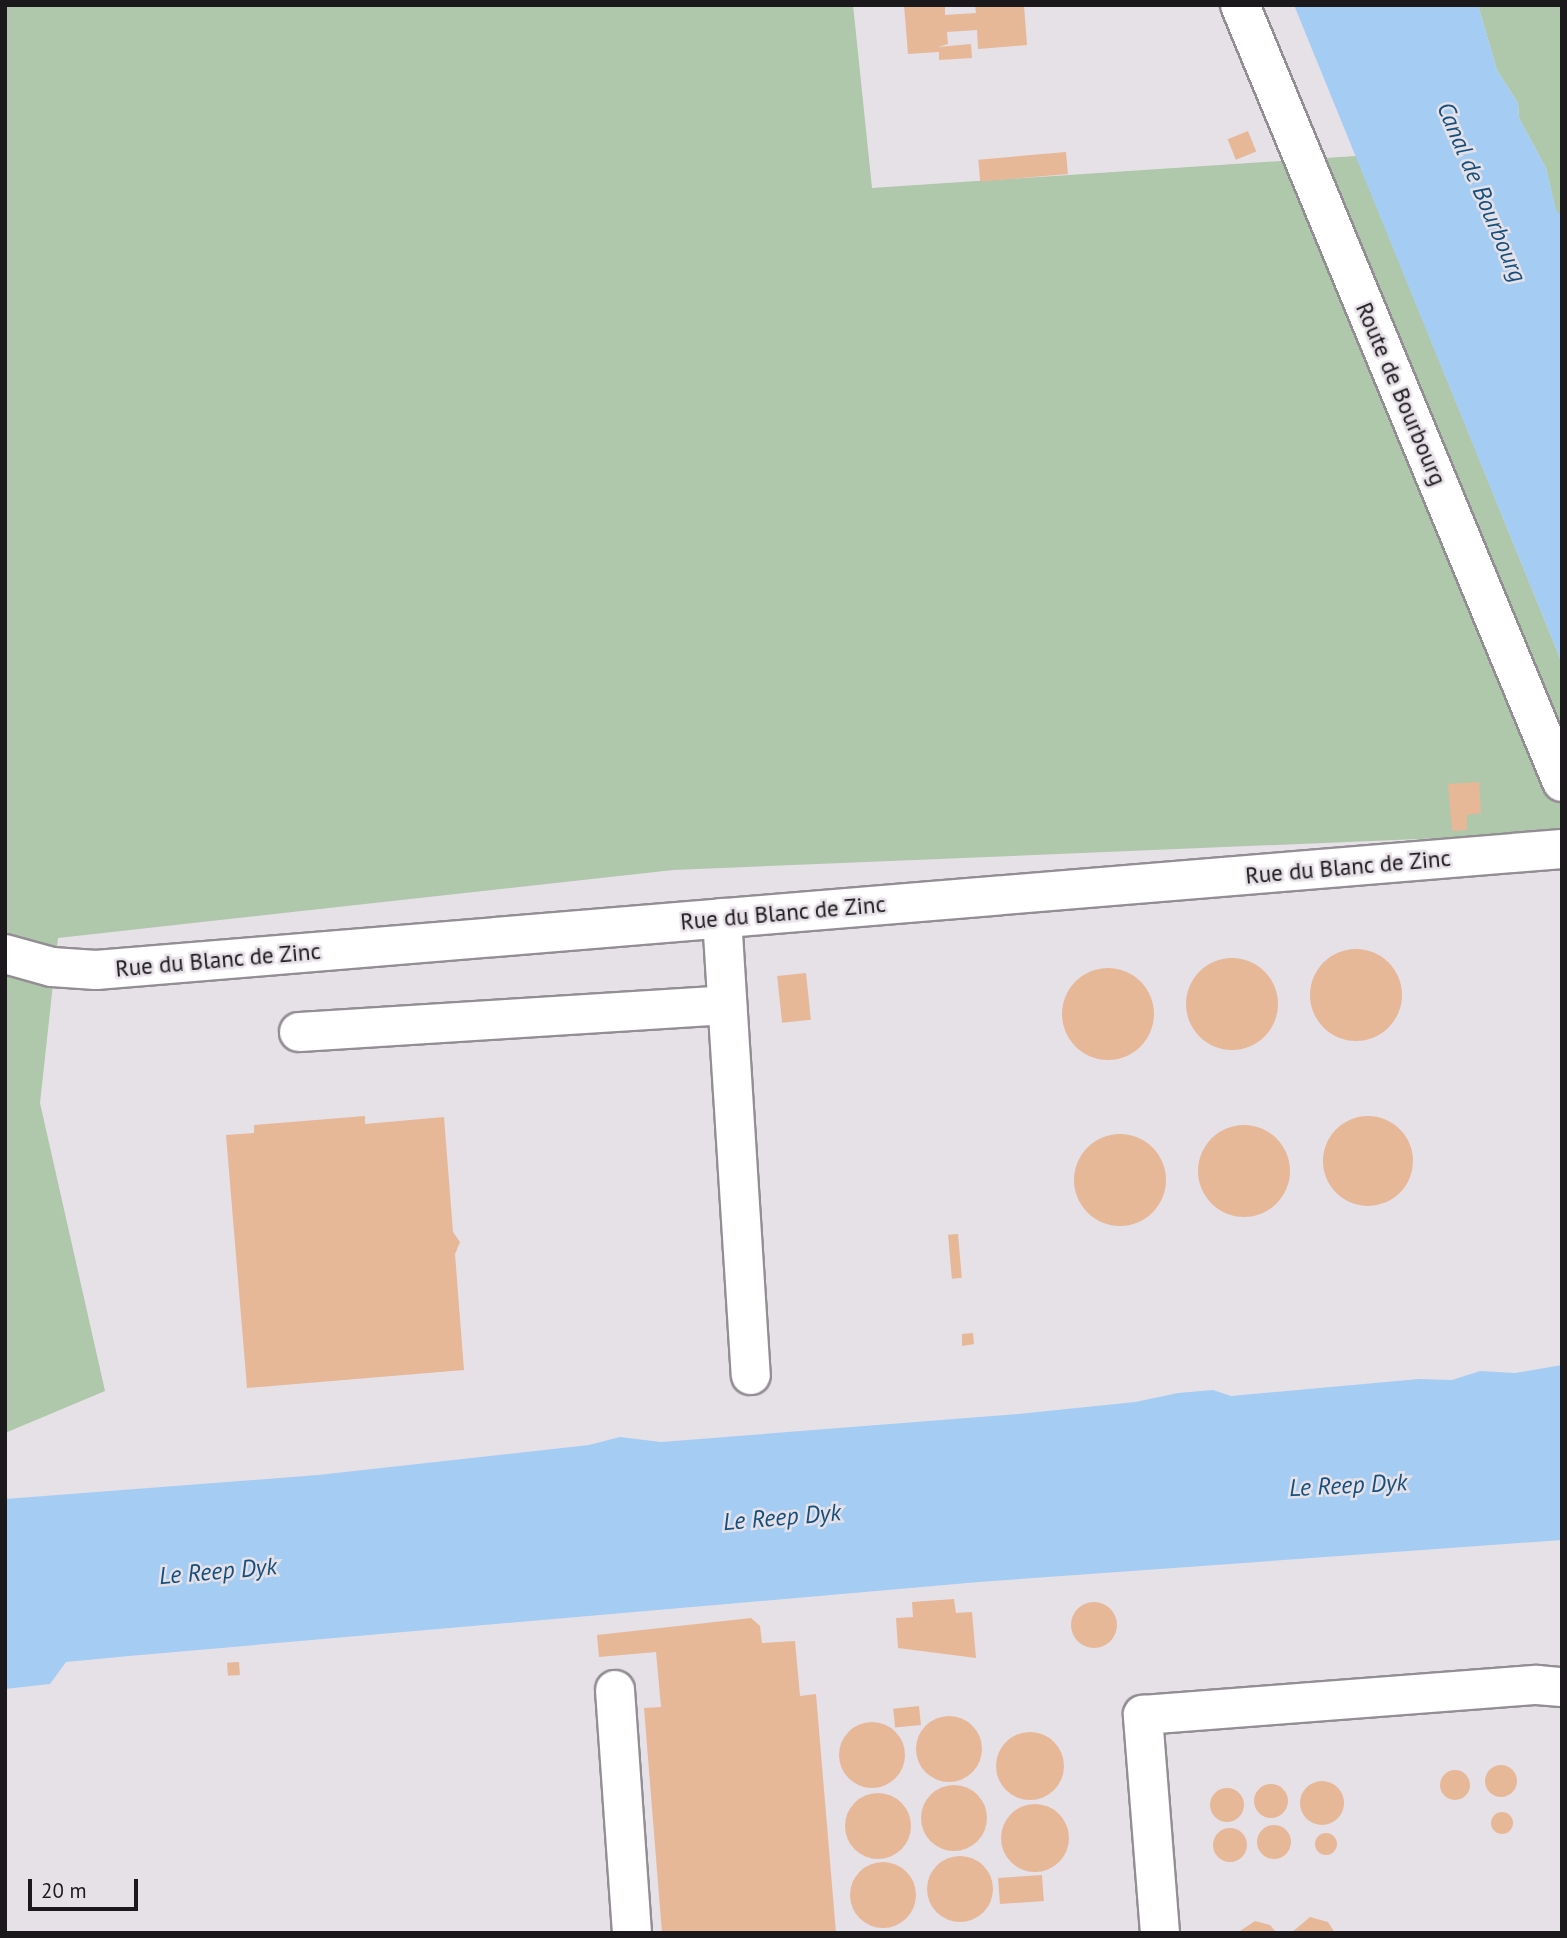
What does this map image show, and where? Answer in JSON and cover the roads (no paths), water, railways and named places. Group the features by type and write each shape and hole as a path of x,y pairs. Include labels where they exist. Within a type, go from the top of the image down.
{"main road":[{"name":"Route de Bourbourg","path":"1240,5 1562,782"},
{"name":"Rue du Blanc de Zinc","path":"5,954 52,967 96,970 1562,849"},
{"path":"722,918 751,1375"},
{"path":"299,1032 727,1005"},
{"path":"1160,1933 1143,1715 1537,1685 1562,1687"},
{"path":"615,1690 632,1933"}],"water":[{"name":"Canal de Bourbourg","path":"1294,5 1478,5 1497,70 1518,103 1519,118 1546,168 1556,210 1562,217 1562,663"},
{"name":"Le Reep Dyk","path":"1562,1365 1562,1540 979,1582 66,1662 50,1684 5,1689 5,1499 318,1475 589,1445 620,1437 661,1442 1018,1414 1135,1402 1178,1393 1213,1390 1231,1396 1419,1379 1452,1380 1480,1371 1515,1373"}]}
